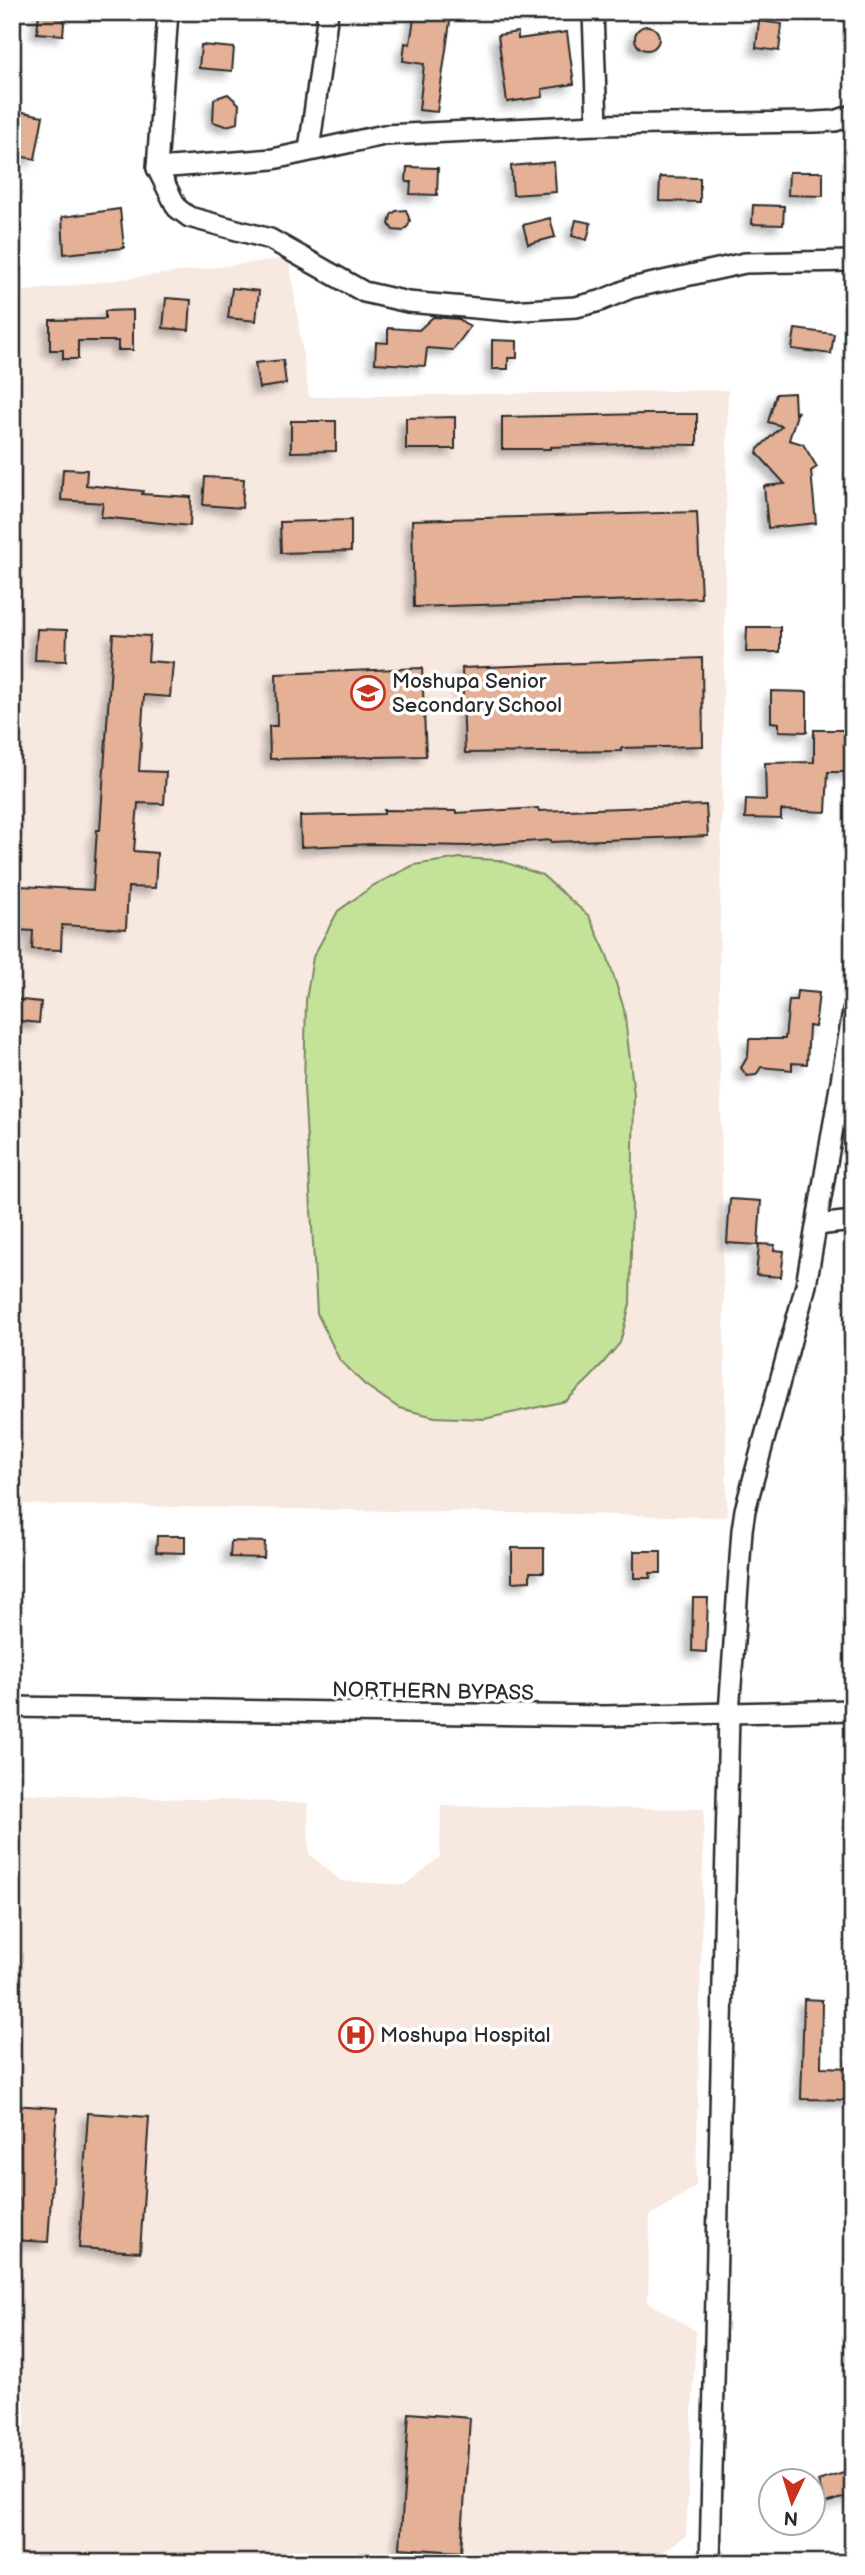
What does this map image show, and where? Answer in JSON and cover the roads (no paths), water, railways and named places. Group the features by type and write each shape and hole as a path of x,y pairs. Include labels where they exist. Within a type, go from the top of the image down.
{"street":[{"path":"168,12 157,168 177,208 189,217 271,239 364,292 408,302 509,311 576,307 631,289 745,263 853,261"},
{"path":"309,150 328,12"},
{"path":"593,12 597,125"},
{"path":"157,168 273,159 384,135 597,125 816,122 835,121 853,115"},
{"path":"710,2563 729,1713 745,1510 792,1340 817,1225 853,1011"},
{"path":"817,1225 853,1221"},
{"name":"NORTHERN BYPASS","path":"12,1707 606,1716 853,1710"}],"place":[{"name":"Moshupa Senior Secondary School","path":"368,693"},
{"name":"Moshupa Hospital","path":"356,2035"}]}
